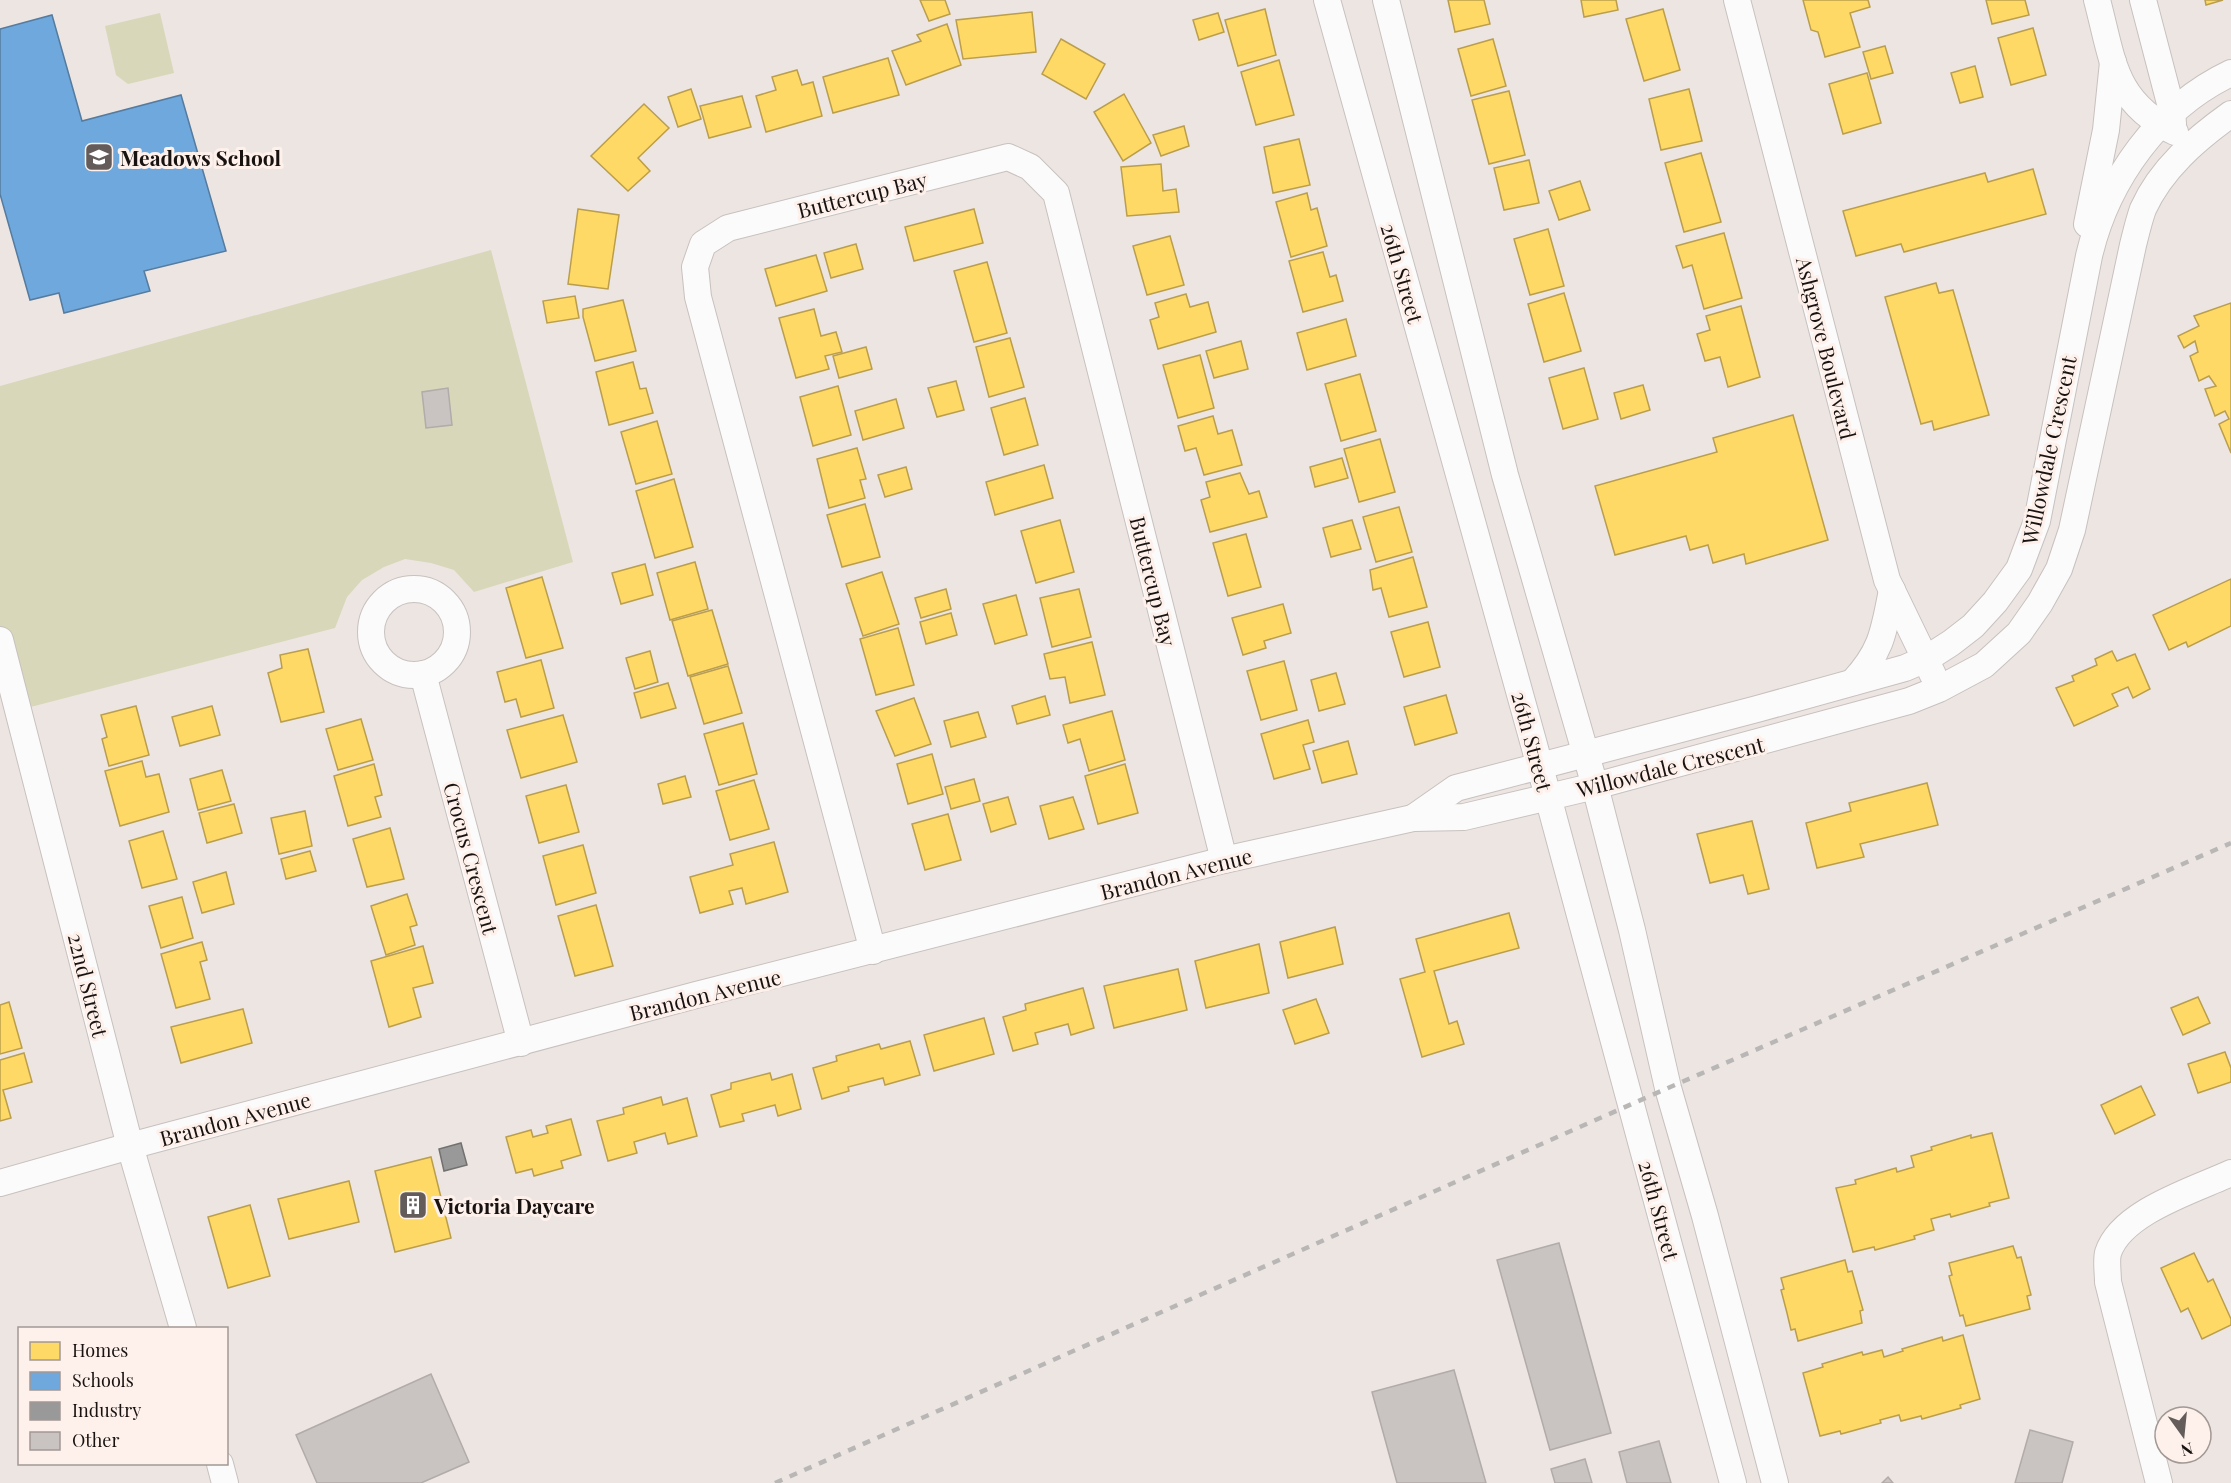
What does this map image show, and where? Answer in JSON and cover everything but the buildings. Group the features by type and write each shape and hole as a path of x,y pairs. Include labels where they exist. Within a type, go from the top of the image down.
{"street":[{"name":"26th Street","path":"1327,0 1548,796 1733,1483"},
{"name":"26th Street","path":"1386,0 1505,475 1595,786 1632,930 1668,1088 1705,1216 1775,1483"},
{"name":"Ashgrove Boulevard","path":"1737,0 1887,580 1939,689"},
{"path":"2097,0 2113,62 2127,96 2146,116 2176,127"},
{"path":"2143,0 2176,127"},
{"path":"2089,256 2087,221 2106,130 2113,62"},
{"name":"Willowdale Crescent","path":"1540,767 1905,668 1926,659 1973,626 1995,602 2019,569 2037,521 2094,233 2119,178 2176,127 2212,82 2231,73"},
{"name":"Willowdale Crescent","path":"2176,127 2231,114"},
{"name":"Willowdale Crescent","path":"1548,796 1595,786 1909,701 1939,689 1984,665 2019,633 2040,603 2059,569 2072,530 2133,245 2143,210 2167,172 2176,127"},
{"name":"Buttercup Bay","path":"873,951 698,297 695,267 704,244 728,228 750,222 1008,157 1030,167 1056,193 1224,860"},
{"path":"1853,682 1876,653 1885,628 1892,590"},
{"name":"22nd Street","path":"0,640 130,1146 182,1327"},
{"name":"Crocus Crescent","path":"423,674 521,1043"},
{"name":"Brandon Avenue","path":"1413,818 1456,788 1540,767"},
{"name":"Brandon Avenue","path":"0,1183 130,1146 696,995 1224,860 1413,818 1464,817 1548,796"},
{"path":"2159,1483 2108,1282 2108,1254 2122,1229 2145,1211 2231,1173"},
{"path":"1665,1228 1705,1216"},
{"path":"220,1465 225,1483"}],"green space":[{"path":"160,13 174,73 128,84 116,75 105,26"},
{"path":"491,250 573,562 474,592 454,570 405,559 384,567 362,580 347,597 335,628 19,710 0,637 0,386"}],"railway":[{"path":"775,1483 1668,1088 2231,843"}],"place":[{"name":"Meadows School","path":"99,157"},
{"name":"Victoria Daycare","path":"413,1205"}]}
